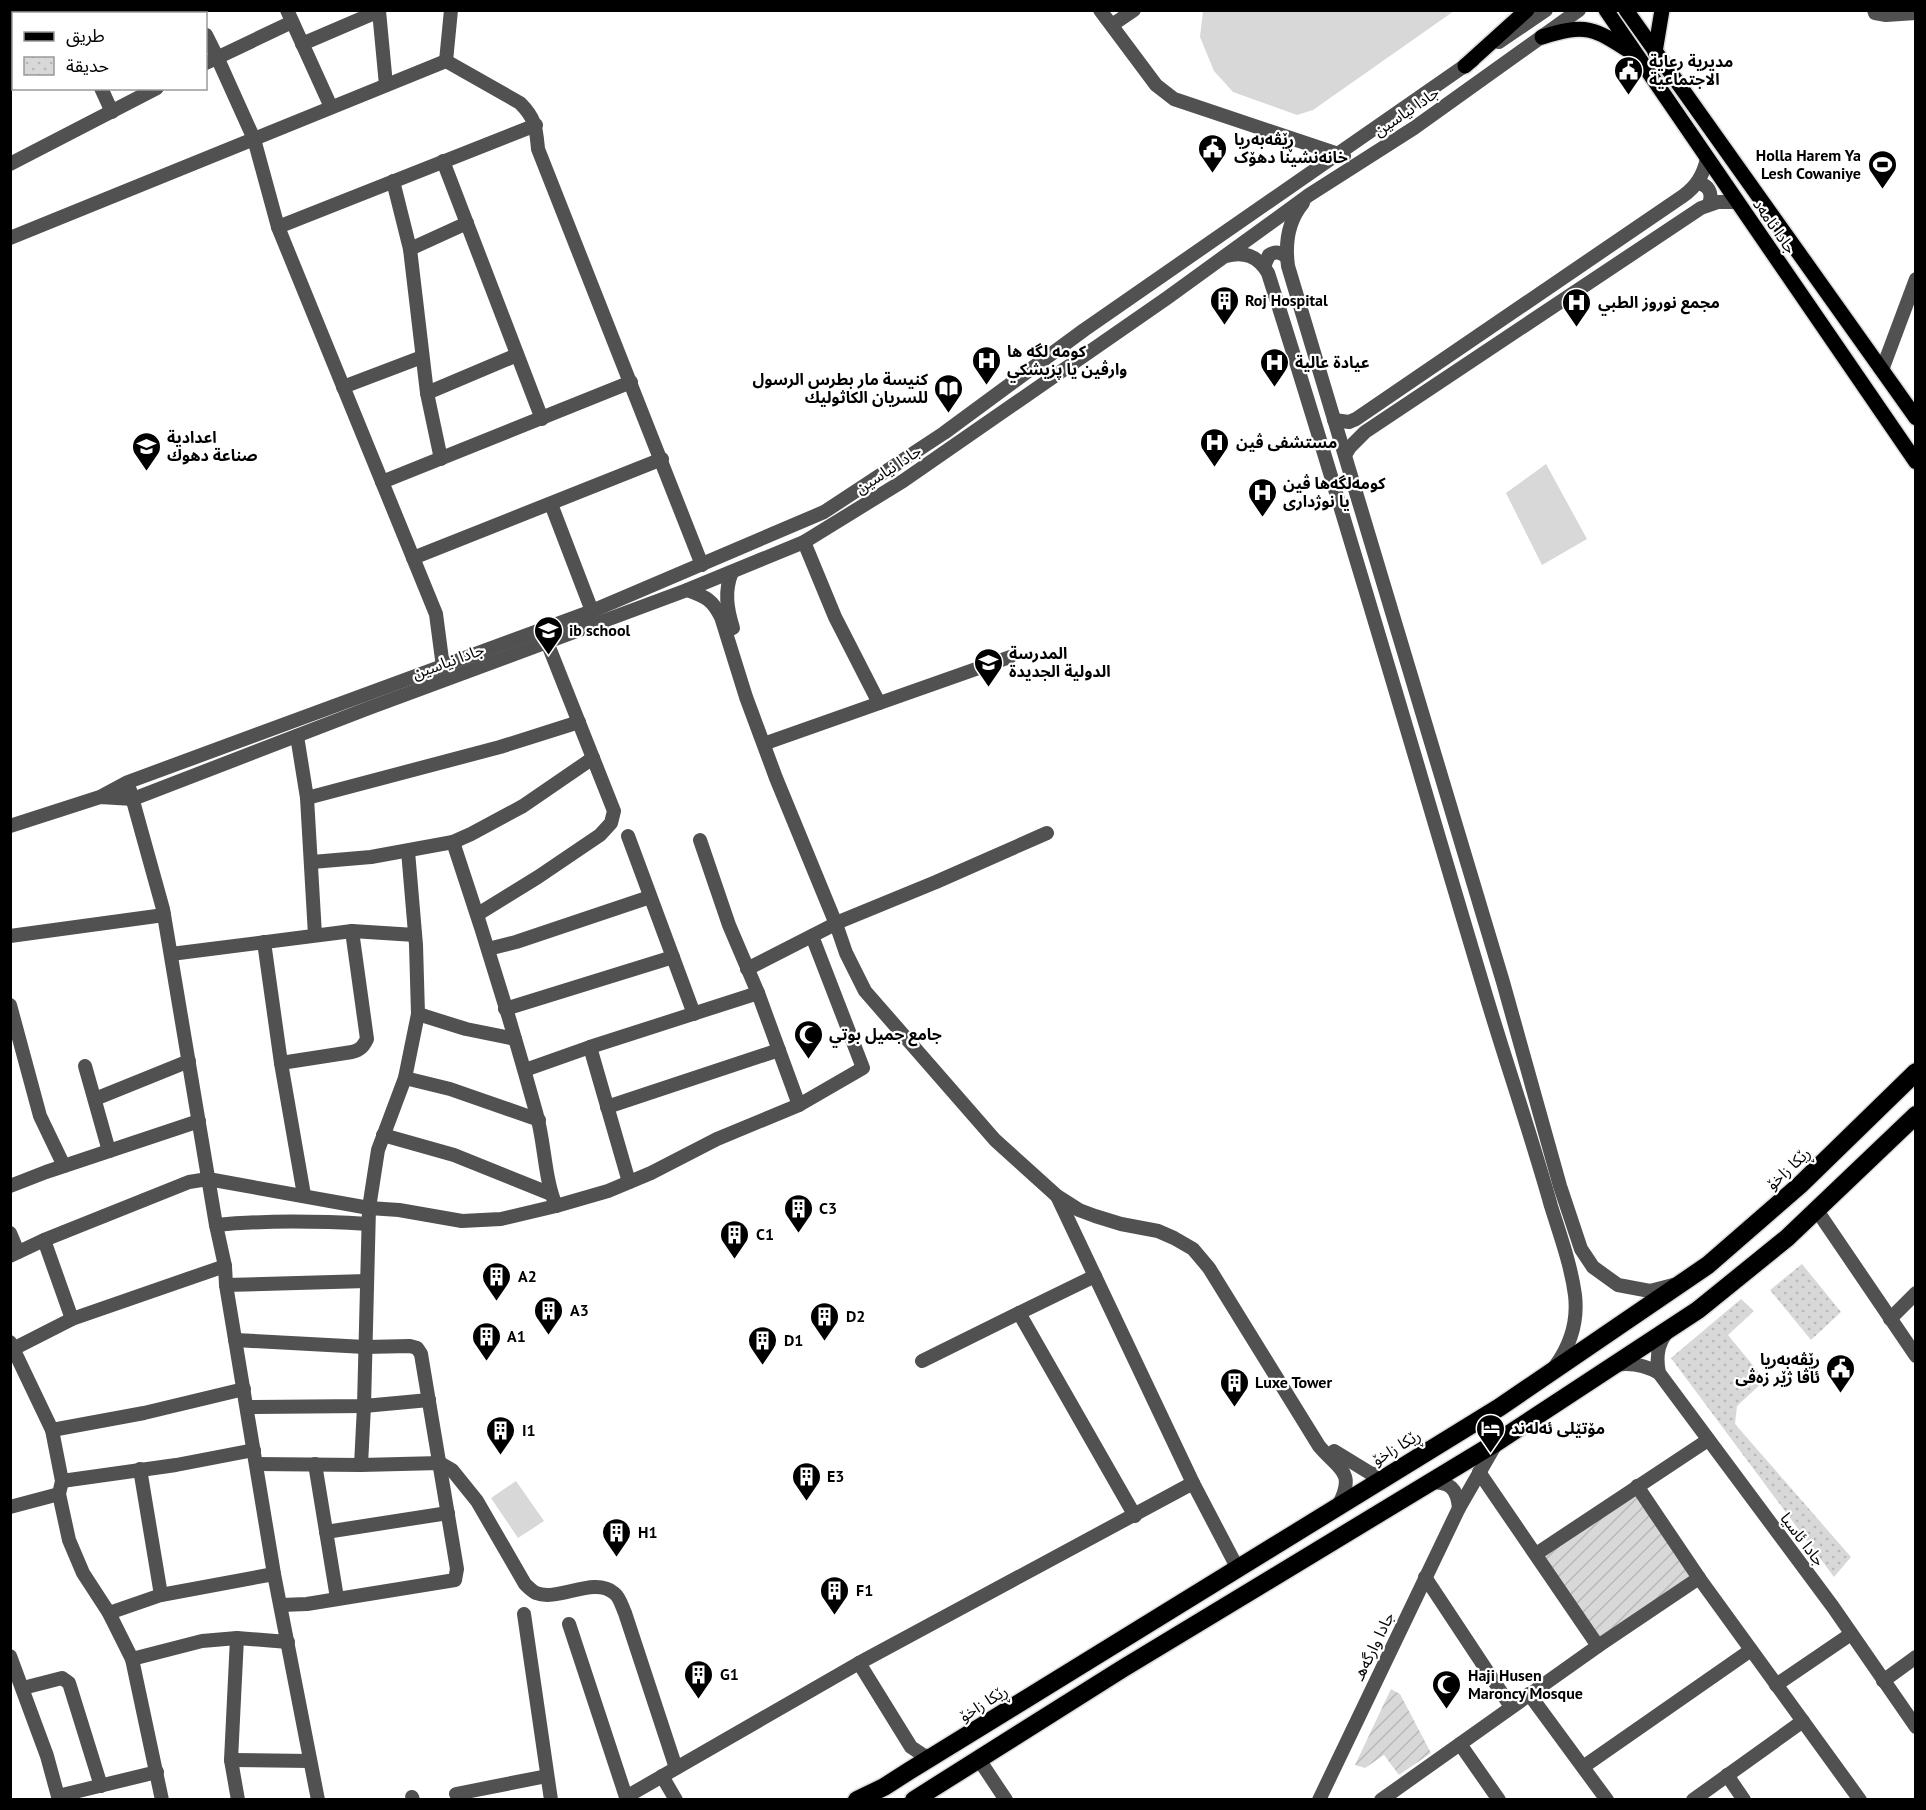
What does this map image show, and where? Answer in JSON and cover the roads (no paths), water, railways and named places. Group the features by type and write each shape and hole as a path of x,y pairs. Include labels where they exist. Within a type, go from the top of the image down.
{"highway":[{"name":"ڕێکا زاخۆ","path":"857,1800 909,1772 1500,1407 1708,1265 1800,1185 1916,1072"},
{"path":"914,1800 1186,1630 1497,1442 1698,1310 1769,1252 1916,1115"},
{"path":"1173,1609 1170,1613 1170,1622 1177,1629 1186,1630"},
{"path":"1136,1630 1147,1630 1154,1638 1154,1648 1151,1652"}],"main road":[{"path":"1465,66 1527,10"},
{"name":"جادا ئامەد","path":"1606,10 1916,462"},
{"name":"جادا ئامەد","path":"1626,10 1916,418"},
{"path":"1655,52 1662,10"},
{"path":"1542,37 1581,28 1602,33 1637,56"}],"street":[{"path":"302,44 379,10 386,85"},
{"path":"447,61 451,10"},
{"path":"1100,10 1156,85 1174,99 1338,153 1353,166"},
{"path":"1112,26 1134,10"},
{"name":"جادا نیاسین","path":"133,799 546,642 577,624 592,611 824,512 944,433 1084,330 1546,10"},
{"name":"جادا نیاسین","path":"100,797 128,782 443,667 687,590 804,542 903,481 1167,298 1309,195 1414,128 1579,10"},
{"path":"1874,10 1875,13 1886,15 1916,13"},
{"path":"211,60 289,16 331,107"},
{"path":"207,40 211,60 254,139 278,227 436,614 443,667"},
{"path":"12,232 254,139 447,61"},
{"path":"447,61 520,103 530,113 536,125 538,149 702,565"},
{"path":"102,90 112,112"},
{"path":"10,164 153,90"},
{"path":"278,227 536,125"},
{"path":"1334,420 1349,422 1356,419 1683,196 1697,183 1704,172 1707,159"},
{"path":"443,161 542,419"},
{"path":"393,181 410,249 427,393 441,459"},
{"path":"1697,183 1705,185 1710,190 1712,197 1709,204"},
{"path":"1309,195 1298,208 1291,223 1287,240 1287,257 1505,988 1553,1186 1575,1297 1575,1324 1567,1350 1551,1372"},
{"path":"1345,455 1365,432 1694,212 1709,204 1736,202"},
{"path":"410,249 467,223"},
{"path":"1264,266 1269,255 1275,252 1287,257"},
{"path":"1224,256 1238,253 1252,256 1264,266 1268,273 1345,518 1484,990 1553,1186 1581,1249 1593,1267 1618,1285 1650,1291 1681,1283"},
{"path":"1881,370 1916,279"},
{"path":"427,393 518,355"},
{"path":"343,387 422,357"},
{"path":"382,482 631,382"},
{"path":"1356,419 1357,428 1365,432"},
{"path":"413,558 662,459"},
{"path":"551,504 592,611"},
{"path":"1345,518 1362,514"},
{"path":"804,542 835,617 879,703"},
{"path":"732,572 728,582 729,615 760,718 839,923 846,952 865,991 995,1140 1056,1194 1079,1210 1121,1224 1158,1231 1193,1249 1209,1268 1319,1446 1342,1468 1345,1481 1343,1497 1338,1506"},
{"path":"687,590 705,596 712,602 721,617 746,697 776,778 839,923 868,982 998,1131 1061,1187 1082,1201 1124,1215 1161,1222 1197,1241 1212,1260 1323,1438 1332,1449 1360,1468 1377,1476 1385,1476"},
{"path":"712,602 716,593 727,598"},
{"path":"478,914 591,841 612,823 614,811 546,642"},
{"path":"769,742 1010,657"},
{"path":"1401,708 1419,703"},
{"path":"307,798 500,747 579,722"},
{"path":"297,736 307,798 315,935"},
{"path":"312,862 371,857 453,842 523,806 592,758"},
{"path":"128,782 164,915 216,1226 225,1266 226,1285 274,1574 318,1800"},
{"path":"10,826 100,797 133,799"},
{"path":"1430,804 1448,798"},
{"path":"747,969 839,923 1047,832"},
{"path":"628,836 694,1014"},
{"path":"699,840 729,925 758,993 799,1105"},
{"path":"453,842 478,914 539,1120 553,1200"},
{"path":"361,1465 369,1208 378,1150 405,1078 418,1014 415,935 408,851"},
{"path":"488,949 516,942 650,897"},
{"path":"10,936 164,915"},
{"path":"171,954 352,931 415,935"},
{"path":"282,1063 352,1052 359,1050 367,1039 352,931"},
{"path":"10,1233 14,1254 189,1182 208,1179 369,1208 399,1210 462,1221 501,1219 553,1200 609,1191 651,1173 717,1139 799,1105 863,1068 812,936"},
{"path":"264,942 304,1195"},
{"path":"505,1009 673,957"},
{"path":"1484,990 1505,988"},
{"path":"525,1070 758,993"},
{"path":"10,1005 40,1116 63,1166"},
{"path":"418,1014 466,1029 515,1039"},
{"path":"590,1047 629,1182"},
{"path":"607,1107 779,1050"},
{"path":"95,1099 189,1061"},
{"path":"85,1066 110,1150"},
{"path":"405,1078 450,1089 539,1120"},
{"path":"10,1186 199,1121"},
{"path":"383,1135 454,1155 553,1200"},
{"path":"1056,1194 1193,1483 1238,1569"},
{"path":"1816,1209 1916,1356"},
{"path":"216,1226 312,1220 368,1224"},
{"path":"44,1240 72,1319"},
{"path":"162,1800 158,1772 132,1659 109,1613 83,1573 69,1540 52,1430 13,1345 72,1319 225,1266"},
{"path":"922,1361 1095,1276"},
{"path":"226,1285 367,1281"},
{"path":"1890,1319 1916,1293"},
{"path":"1019,1313 1135,1516"},
{"path":"1659,1373 1657,1352 1665,1335 1672,1327"},
{"path":"235,1340 417,1348 421,1354 440,1462 457,1569 455,1580 307,1604 280,1605"},
{"path":"1614,1365 1623,1363 1642,1365 1659,1373"},
{"name":"جادا ئاسيا","path":"1659,1373 1833,1607 1916,1727"},
{"path":"52,1430 144,1413 236,1389 244,1389"},
{"path":"247,1407 364,1406 429,1400"},
{"path":"1536,1554 1708,1440"},
{"name":"جادا وارگه‌هـ","path":"1318,1800 1459,1508 1497,1442"},
{"path":"10,1507 61,1487 140,1469 176,1465 255,1457 315,1464 440,1462 452,1470 477,1501 525,1584 536,1593 607,1588 617,1594 676,1768"},
{"path":"315,1464 337,1598"},
{"path":"1345,1481 1352,1481 1358,1477 1360,1468"},
{"path":"140,1469 161,1595"},
{"path":"1479,1472 1598,1646"},
{"path":"1430,1482 1442,1482 1452,1487 1458,1496 1459,1508"},
{"path":"569,1624 626,1798 858,1663 1193,1483"},
{"path":"1637,1486 1699,1578 1860,1800"},
{"path":"326,1532 448,1513"},
{"path":"109,1613 161,1595 274,1574"},
{"path":"1425,1577 1512,1707"},
{"path":"1381,1800 1529,1694 1699,1578"},
{"path":"524,1614 551,1800"},
{"path":"1776,1685 1851,1634"},
{"path":"132,1659 202,1641 237,1638 288,1642"},
{"path":"237,1638 231,1760 238,1800"},
{"path":"1583,1767 1751,1650"},
{"path":"10,1656 47,1756 58,1798 158,1772"},
{"path":"1883,1681 1916,1657"},
{"path":"858,1663 911,1747 923,1755 932,1757"},
{"path":"23,1688 62,1678 69,1683 101,1785"},
{"path":"1529,1694 1607,1800"},
{"path":"1693,1800 1803,1721"},
{"path":"1460,1744 1498,1800"},
{"path":"909,1772 912,1762 911,1747"},
{"path":"978,1758 1006,1800"},
{"path":"231,1760 310,1761"},
{"path":"1727,1775 1744,1800"},
{"path":"456,1794 547,1776"},
{"path":"662,1776 676,1800"}],"place":[{"name":"مديرية رعاية الاجتماعية","path":"1628,96"},
{"name":"ڕێڤه‌به‌ریا خانەنشينا دهۆک","path":"1213,174"},
{"name":"Holla Harem Ya Lesh Cowaniye","path":"1882,190"},
{"name":"Roj Hospital","path":"1224,326"},
{"name":"مجمع نوروز الطبي","path":"1577,328"},
{"name":"كومه لگه ها وارڤين يا پزيشكي","path":"986,386"},
{"name":"عيادة عالية","path":"1274,388"},
{"name":"كنيسة مار بطرس الرسول للسريان الكاثوليك","path":"949,414"},
{"name":"مستشفى ڤين","path":"1215,468"},
{"name":"اعدادية صناعة دهوك","path":"146,472"},
{"name":"کومەلگەها ڤین یا نوژداری","path":"1262,518"},
{"name":"ib school","path":"548,656"},
{"name":"المدرسة الدولية الجديدة","path":"988,688"},
{"name":"جامع جميل بوتي","path":"808,1060"},
{"name":"C3","path":"798,1234"},
{"name":"C1","path":"735,1260"},
{"name":"A2","path":"497,1302"},
{"name":"A3","path":"549,1336"},
{"name":"D2","path":"825,1342"},
{"name":"A1","path":"486,1362"},
{"name":"D1","path":"763,1366"},
{"name":"رێڤەبەریا ئاڤا ژێر زەڤی","path":"1841,1394"},
{"name":"Luxe Tower","path":"1234,1408"},
{"name":"مۆتێلی ئەلەند","path":"1490,1454"},
{"name":"I1","path":"501,1456"},
{"name":"E3","path":"806,1502"},
{"name":"H1","path":"617,1558"},
{"name":"F1","path":"835,1616"},
{"name":"G1","path":"699,1700"},
{"name":"Haji Husen Maroncy Mosque","path":"1447,1710"}]}
